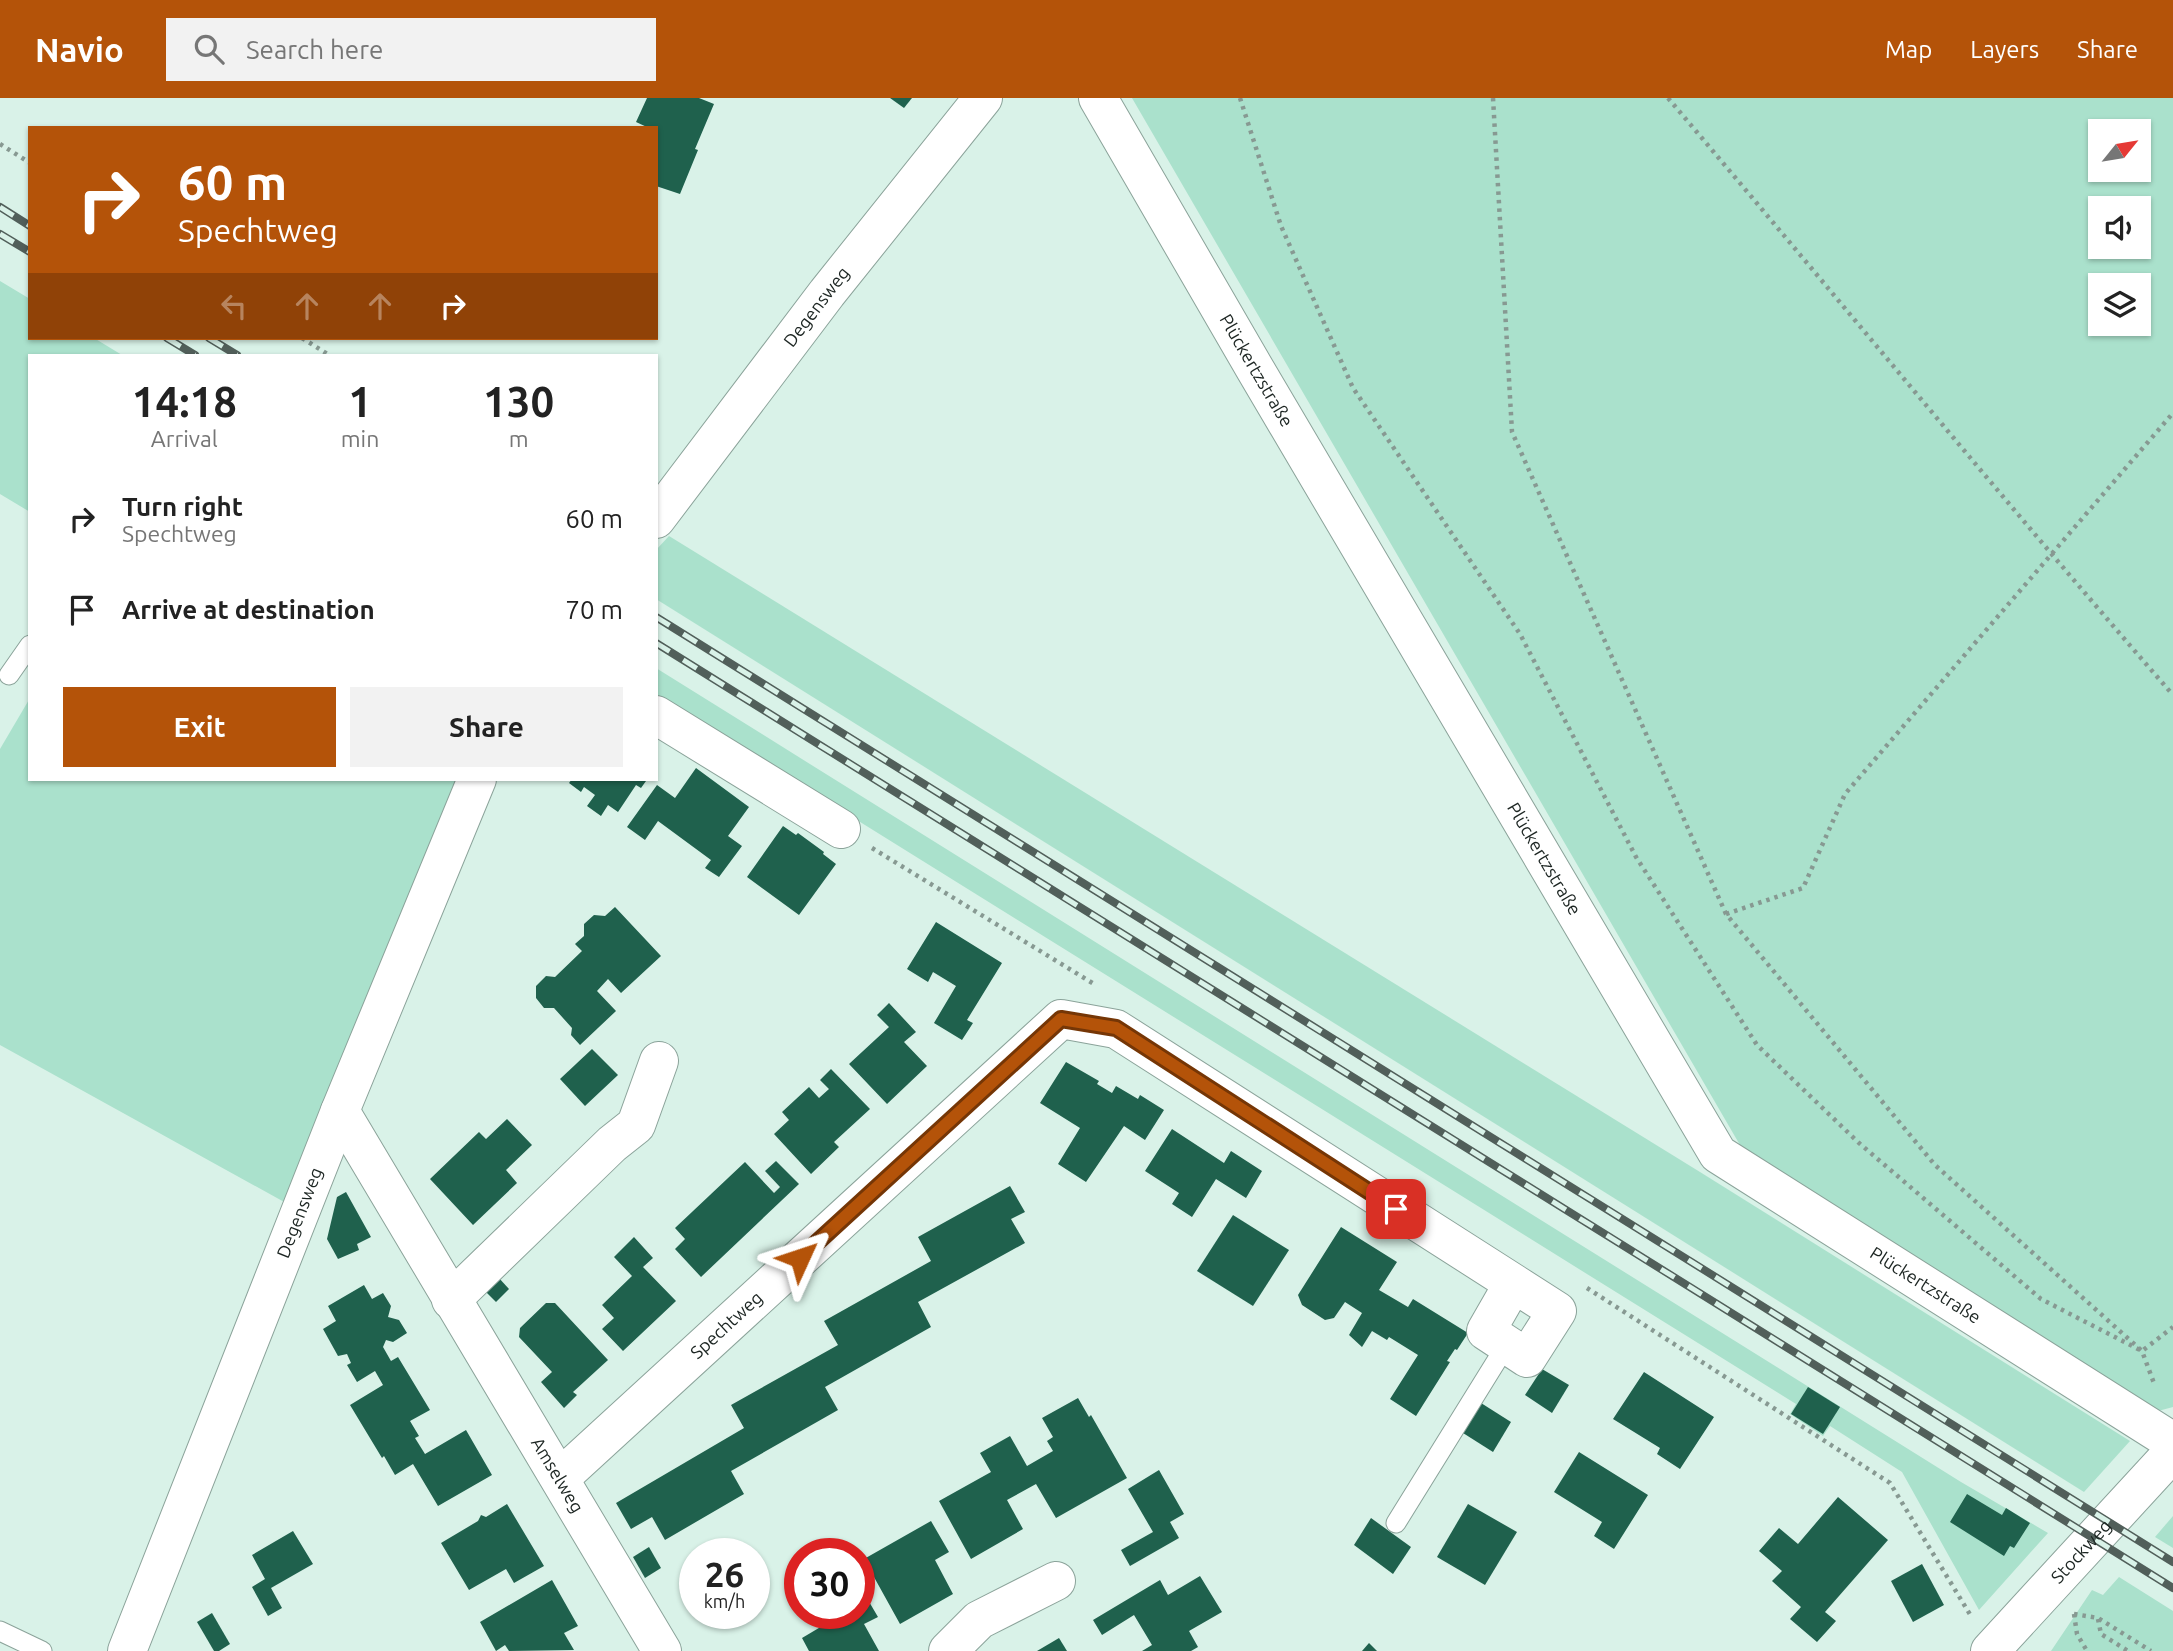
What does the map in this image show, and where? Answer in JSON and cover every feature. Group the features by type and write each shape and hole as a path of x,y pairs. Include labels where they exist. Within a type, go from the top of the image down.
{"street":[{"name":"Degensweg","path":"658,516 827,293 983,98"},
{"name":"Plückertzstraße","path":"1098,98 1718,1154 2173,1442"},
{"path":"658,716 841,829"},
{"name":"Degensweg","path":"127,1651 340,1111 476,781"},
{"name":"Spechtweg","path":"560,1478 1061,1019 1116,1028 1557,1311 1527,1358 1507,1344"},
{"path":"451,1300 612,1144 636,1125 659,1061"},
{"name":"Amselweg","path":"340,1111 662,1651"},
{"path":"1507,1344 1486,1331 1513,1284"},
{"name":"Stockweg","path":"1991,1651 2173,1452"},
{"path":"948,1651 979,1620 1056,1581"}],"lane":[{"path":"9,675 28,648"},
{"path":"1396,1523 1507,1344"},
{"path":"0,1631 42,1651"}],"path":[{"path":"1240,98 1281,226 1353,388 1520,634 1636,857 1757,1045 1859,1143 2041,1299 2142,1352"},
{"path":"1493,98 1512,432 1726,914 1935,1165 2142,1352 2160,1396"},
{"path":"1668,98 1860,323 2051,555 2173,695"},
{"path":"0,144 28,162"},
{"path":"305,340 327,354"},
{"path":"1726,914 1804,888 1845,794 2173,413"},
{"path":"2142,1352 2173,1327"},
{"path":"2087,1651 2077,1634 2074,1614 2098,1618 2151,1651"},
{"path":"2098,1618 2101,1634 2128,1651"}],"green space":[{"path":"1132,98 2173,98 2173,1407 2158,1411 1744,1152"},
{"path":"0,281 28,298 28,340 97,340 120,354 28,354 28,511 0,494"},
{"path":"669,536 1700,1172 2130,1441 2084,1492 658,600 658,548"},
{"path":"658,669 1961,1482 2048,1533 1979,1610 1902,1472 1830,1426 1823,1436 1790,1414 1796,1404 658,696"},
{"path":"28,701 28,781 455,781 286,1203 0,1045 0,749"},
{"path":"2173,1516 2173,1548 2155,1537"},
{"path":"2119,1577 2173,1611 2173,1651 2051,1651 2092,1590 2103,1595"}],"building":[{"path":"647,98 699,98 714,104 680,194 658,187 658,126 645,126 636,122"},
{"path":"890,98 912,98 904,108"},
{"path":"696,768 749,807 728,836 742,846 719,877 705,868 711,860 658,821 645,840 627,827 657,785 675,798"},
{"path":"646,781 641,788 636,785 618,812 608,805 601,816 587,806 595,795 584,787 581,792 569,783"},
{"path":"783,826 796,835 798,833 836,864 799,915 747,877"},
{"path":"615,907 661,956 621,993 608,979 597,991 616,1011 580,1045 571,1035 572,1028 554,1008 544,1008 536,998 536,986 546,976 555,977 582,951 575,944 584,936 584,924 594,915 605,916"},
{"path":"936,922 1002,963 967,1020 973,1023 962,1040 934,1023 956,986 933,972 928,982 907,969"},
{"path":"889,1003 916,1032 904,1042 927,1066 887,1104 849,1064 889,1027 877,1015"},
{"path":"592,1049 618,1075 585,1106 560,1079"},
{"path":"1066,1062 1099,1081 1097,1084 1112,1093 1116,1086 1138,1099 1140,1095 1164,1110 1145,1140 1124,1126 1086,1182 1058,1164 1080,1128 1040,1103"},
{"path":"831,1069 870,1109 834,1142 839,1147 811,1174 774,1134 789,1120 782,1112 809,1087 819,1098 829,1089 820,1080"},
{"path":"507,1119 532,1145 506,1170 517,1183 473,1225 430,1179 479,1132 486,1139"},
{"path":"1172,1129 1224,1163 1231,1151 1262,1171 1246,1198 1216,1179 1192,1217 1172,1204 1179,1193 1145,1171"},
{"path":"776,1161 799,1184 701,1277 675,1249 685,1239 675,1228 745,1162 774,1193 780,1187 765,1171"},
{"path":"1010,1186 1025,1212 1011,1219 1025,1243 918,1302 931,1327 825,1387 838,1410 731,1471 744,1494 665,1540 652,1517 631,1529 616,1503 744,1428 731,1405 838,1345 824,1321 931,1261 918,1237"},
{"path":"346,1192 371,1237 357,1244 359,1250 338,1259 327,1239 337,1197"},
{"path":"1233,1215 1289,1250 1253,1306 1197,1271"},
{"path":"1341,1227 1397,1262 1379,1290 1408,1307 1413,1299 1468,1333 1447,1361 1450,1362 1416,1416 1390,1399 1418,1355 1389,1337 1387,1340 1372,1331 1362,1347 1349,1335 1362,1313 1345,1302 1334,1318 1325,1320 1302,1305 1298,1295"},
{"path":"634,1237 653,1258 643,1267 676,1301 623,1351 602,1329 614,1318 602,1305 632,1276 614,1257"},
{"path":"498,1277 509,1289 496,1302 484,1290"},
{"path":"364,1285 372,1299 383,1293 391,1306 388,1317 399,1320 407,1333 393,1342 386,1340 383,1347 391,1361 398,1357 430,1410 410,1421 419,1436 415,1438 425,1454 466,1430 492,1475 438,1506 413,1464 395,1475 384,1456 382,1458 350,1405 383,1385 375,1371 357,1382 347,1365 351,1363 347,1354 338,1356 323,1329 336,1321 328,1306"},
{"path":"546,1303 555,1303 608,1360 573,1392 577,1395 564,1408 541,1382 552,1372 519,1337 520,1328"},
{"path":"1542,1369 1569,1385 1552,1413 1525,1395"},
{"path":"1644,1372 1714,1417 1680,1469 1657,1454 1660,1448 1613,1419"},
{"path":"1808,1387 1840,1407 1823,1434 1791,1414"},
{"path":"1078,1398 1089,1417 1091,1415 1127,1478 1056,1518 1036,1484 1007,1500 1023,1529 971,1559 939,1501 991,1472 980,1453 1010,1436 1027,1466 1053,1451 1047,1441 1053,1437 1042,1418"},
{"path":"1481,1403 1511,1422 1493,1452 1463,1433"},
{"path":"1579,1452 1648,1495 1614,1549 1594,1536 1602,1522 1554,1492"},
{"path":"1159,1470 1184,1514 1170,1522 1179,1538 1130,1566 1121,1550 1153,1532 1128,1489"},
{"path":"1967,1494 2002,1515 2006,1508 2030,1523 2014,1548 2010,1546 2004,1556 1950,1522"},
{"path":"1838,1497 1888,1540 1825,1612 1836,1621 1817,1642 1790,1619 1801,1607 1772,1581 1782,1571 1759,1551 1779,1528 1798,1544"},
{"path":"507,1504 544,1566 514,1583 506,1569 469,1590 441,1543 478,1521 481,1515 486,1517"},
{"path":"1468,1504 1517,1532 1485,1585 1437,1557"},
{"path":"1371,1518 1411,1547 1393,1574 1354,1545"},
{"path":"931,1521 949,1552 935,1560 953,1594 900,1624 875,1579 875,1553"},
{"path":"293,1531 313,1564 271,1588 282,1608 268,1616 252,1587 265,1579 252,1555"},
{"path":"649,1547 661,1568 645,1578 633,1557"},
{"path":"1922,1564 1944,1605 1913,1622 1891,1581"},
{"path":"1200,1576 1222,1612 1189,1631 1198,1647 1191,1651 1142,1651 1152,1645 1134,1615 1102,1635 1093,1620 1160,1580 1168,1595"},
{"path":"552,1580 578,1626 564,1633 574,1650 509,1651 505,1645 496,1651 480,1622"},
{"path":"212,1613 230,1644 219,1651 214,1651 197,1622"},
{"path":"817,1629 867,1629 879,1651 809,1651 802,1638"},
{"path":"1059,1638 1067,1651 1037,1651"},
{"path":"1369,1643 1377,1651 1362,1651"}],"railway":[{"path":"0,207 28,225"},
{"path":"0,234 28,251"},
{"path":"170,340 193,354"},
{"path":"212,340 235,354"},
{"path":"658,618 2173,1562"},
{"path":"658,644 2173,1588"}],"route":[{"path":"800,1258 1061,1019 1116,1028 1396,1209"}]}
